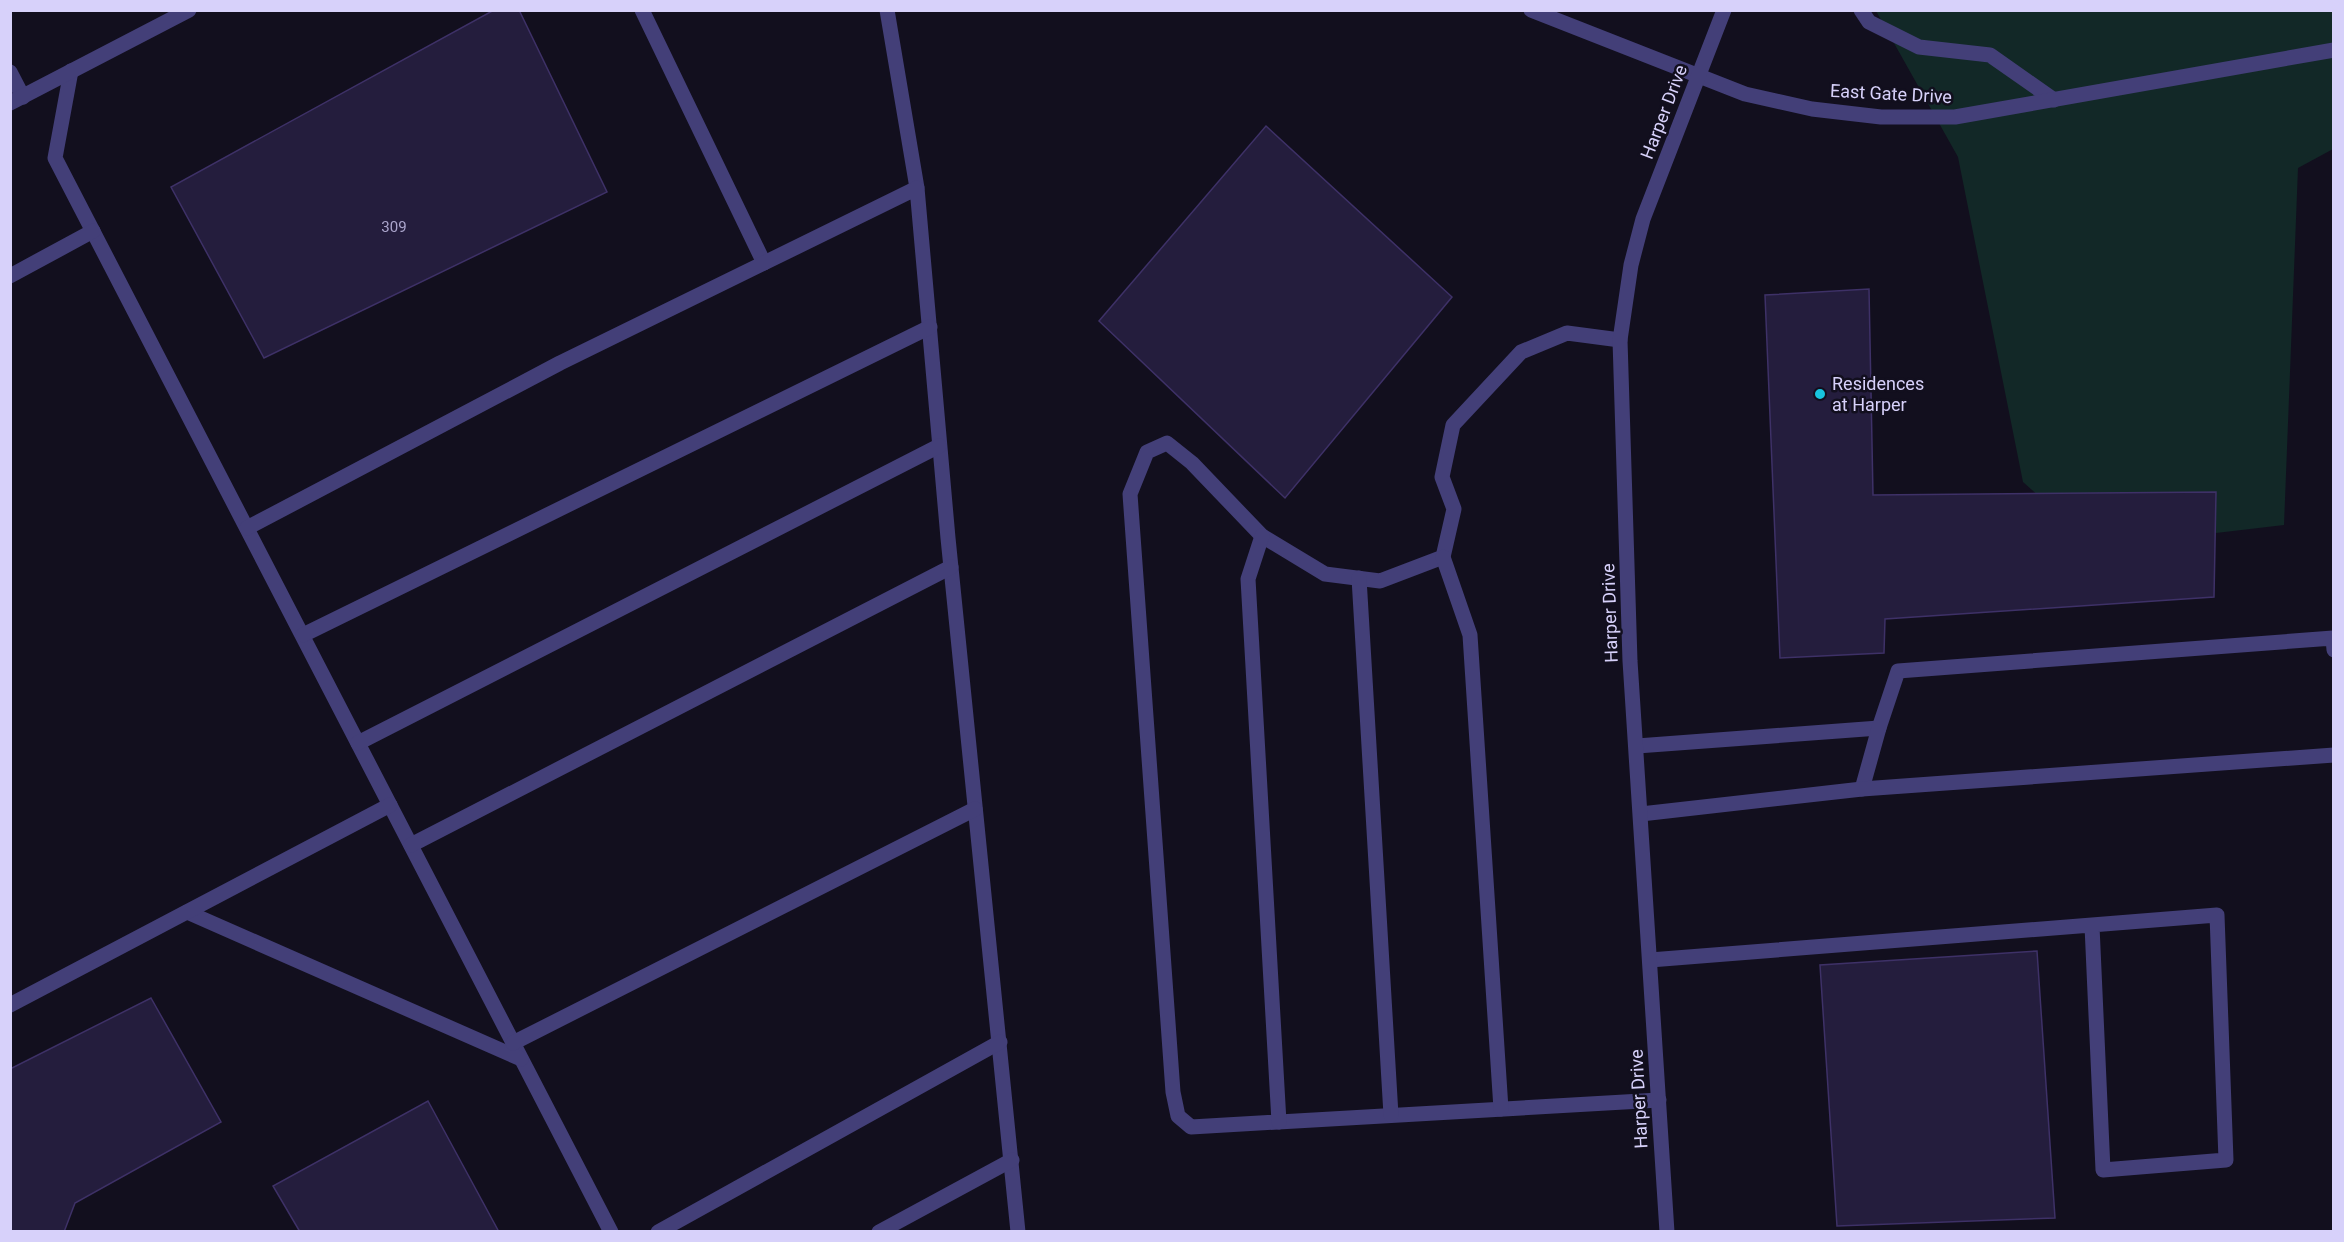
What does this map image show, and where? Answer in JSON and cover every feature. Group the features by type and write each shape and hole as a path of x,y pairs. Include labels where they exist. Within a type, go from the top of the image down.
{"street":[{"path":"10,72 17,100 189,10"},
{"path":"642,10 764,263"},
{"path":"887,10 917,188 939,446 1018,1232"},
{"name":"East Gate Drive","path":"1531,10 1745,94 1812,109 1881,117 1955,117 2334,50"},
{"name":"Harper Drive","path":"1667,1232 1630,661 1620,340 1631,265 1643,219 1724,10"},
{"path":"1861,10 1869,22 1919,47 1990,55 2054,100"},
{"path":"71,71 55,158 611,1232"},
{"path":"247,528 560,363 917,188"},
{"path":"10,276 93,231"},
{"path":"303,635 930,327"},
{"path":"1501,1109 1470,635 1443,557 1454,508 1442,477 1453,425 1521,352 1567,333 1620,340"},
{"path":"1443,557 1380,581 1325,574 1262,536 1192,463 1167,443 1147,452 1130,494 1173,1092 1178,1116 1191,1127 1659,1100"},
{"path":"358,743 939,446"},
{"path":"1262,536 1248,579 1279,1122"},
{"path":"411,845 951,567"},
{"path":"1359,578 1391,1115"},
{"path":"1862,789 1898,671 2332,638 2334,650"},
{"path":"1637,746 1879,728"},
{"path":"1641,814 1862,789 2334,755"},
{"path":"10,1005 390,805"},
{"path":"513,1043 975,809"},
{"path":"187,912 521,1059"},
{"path":"1650,960 2217,915 2226,1160 2103,1170 2092,926"},
{"path":"658,1232 1000,1042"},
{"path":"879,1232 1012,1160"}],"green space":[{"path":"1876,11 2333,11 2333,149 2298,168 2284,525 2097,547 2023,482 1958,157"}],"building":[{"path":"494,10 519,10 607,192 264,358 171,187"},
{"path":"1266,126 1452,297 1285,498 1099,321"},
{"name":"Residences at Harper","path":"1869,289 1873,495 2216,492 2214,597 1885,619 1884,653 1780,658 1765,295"},
{"path":"2037,951 2055,1218 1837,1226 1820,965"},
{"path":"151,998 221,1122 75,1203 64,1232 10,1232 10,1069"},
{"path":"428,1101 499,1232 300,1232 273,1186"}],"place":[{"name":"Residences at Harper","path":"1820,394"}]}
